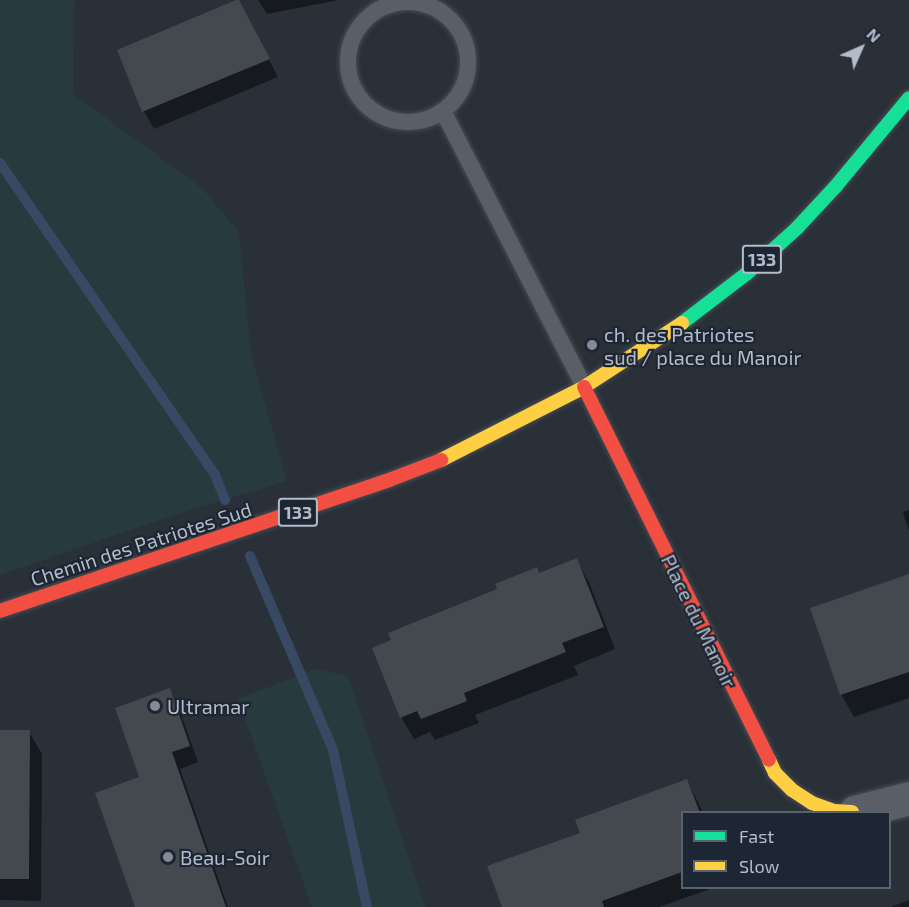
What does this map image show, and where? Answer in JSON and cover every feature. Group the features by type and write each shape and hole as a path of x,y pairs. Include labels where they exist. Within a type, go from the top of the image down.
{"main road":[{"name":"Chemin des Patriotes Sud","path":"0,610 389,480 453,455 584,387 664,337 746,274 797,228 836,186 909,98"},
{"name":"Place du Manoir","path":"584,387 775,773 792,790 812,803 834,811"}],"street":[{"name":"Place du Manoir","path":"861,811 909,798"}],"lane":[{"path":"412,1 433,6 450,18 461,32 467,49 469,66 465,84 456,99 443,111 424,120 403,122 383,117 366,105 354,88 348,68 349,47 358,28 373,12 392,3 412,1"},
{"path":"443,111 584,387"}],"green space":[{"path":"0,0 74,0 73,94 202,188 239,232 251,354 287,481 177,514 0,575"},
{"path":"316,669 348,676 425,907 312,907 238,699"}],"building":[{"path":"239,0 270,59 142,112 117,50"},
{"path":"577,558 604,627 562,643 566,652 464,693 467,701 421,719 417,711 400,718 372,648 391,640 388,633 497,589 495,584 537,567 539,573"},
{"path":"909,574 909,672 840,695 810,608"},
{"path":"170,688 190,746 172,752 226,907 135,907 95,793 139,777 115,708"},
{"path":"0,730 30,730 29,879 0,879"},
{"path":"687,779 699,811 681,811 681,872 602,901 604,907 502,907 487,866 580,833 575,820"}],"waterway":[{"path":"0,163 215,475 225,500"},
{"path":"250,556 333,750 367,907"}],"traffic: fast":[{"path":"682,323 746,274 797,228 836,186 909,98"}],"traffic: slow":[{"path":"441,460 584,387 682,323"},
{"path":"769,760 775,773 792,790 812,803 834,811"}],"traffic: jam":[{"path":"584,387 769,760"},
{"path":"0,611 389,480 441,460"}],"place":[{"name":"ch. des Patriotes sud / place du Manoir","path":"592,345"},
{"name":"Ultramar","path":"155,706"},
{"name":"Beau-Soir","path":"168,857"}]}
